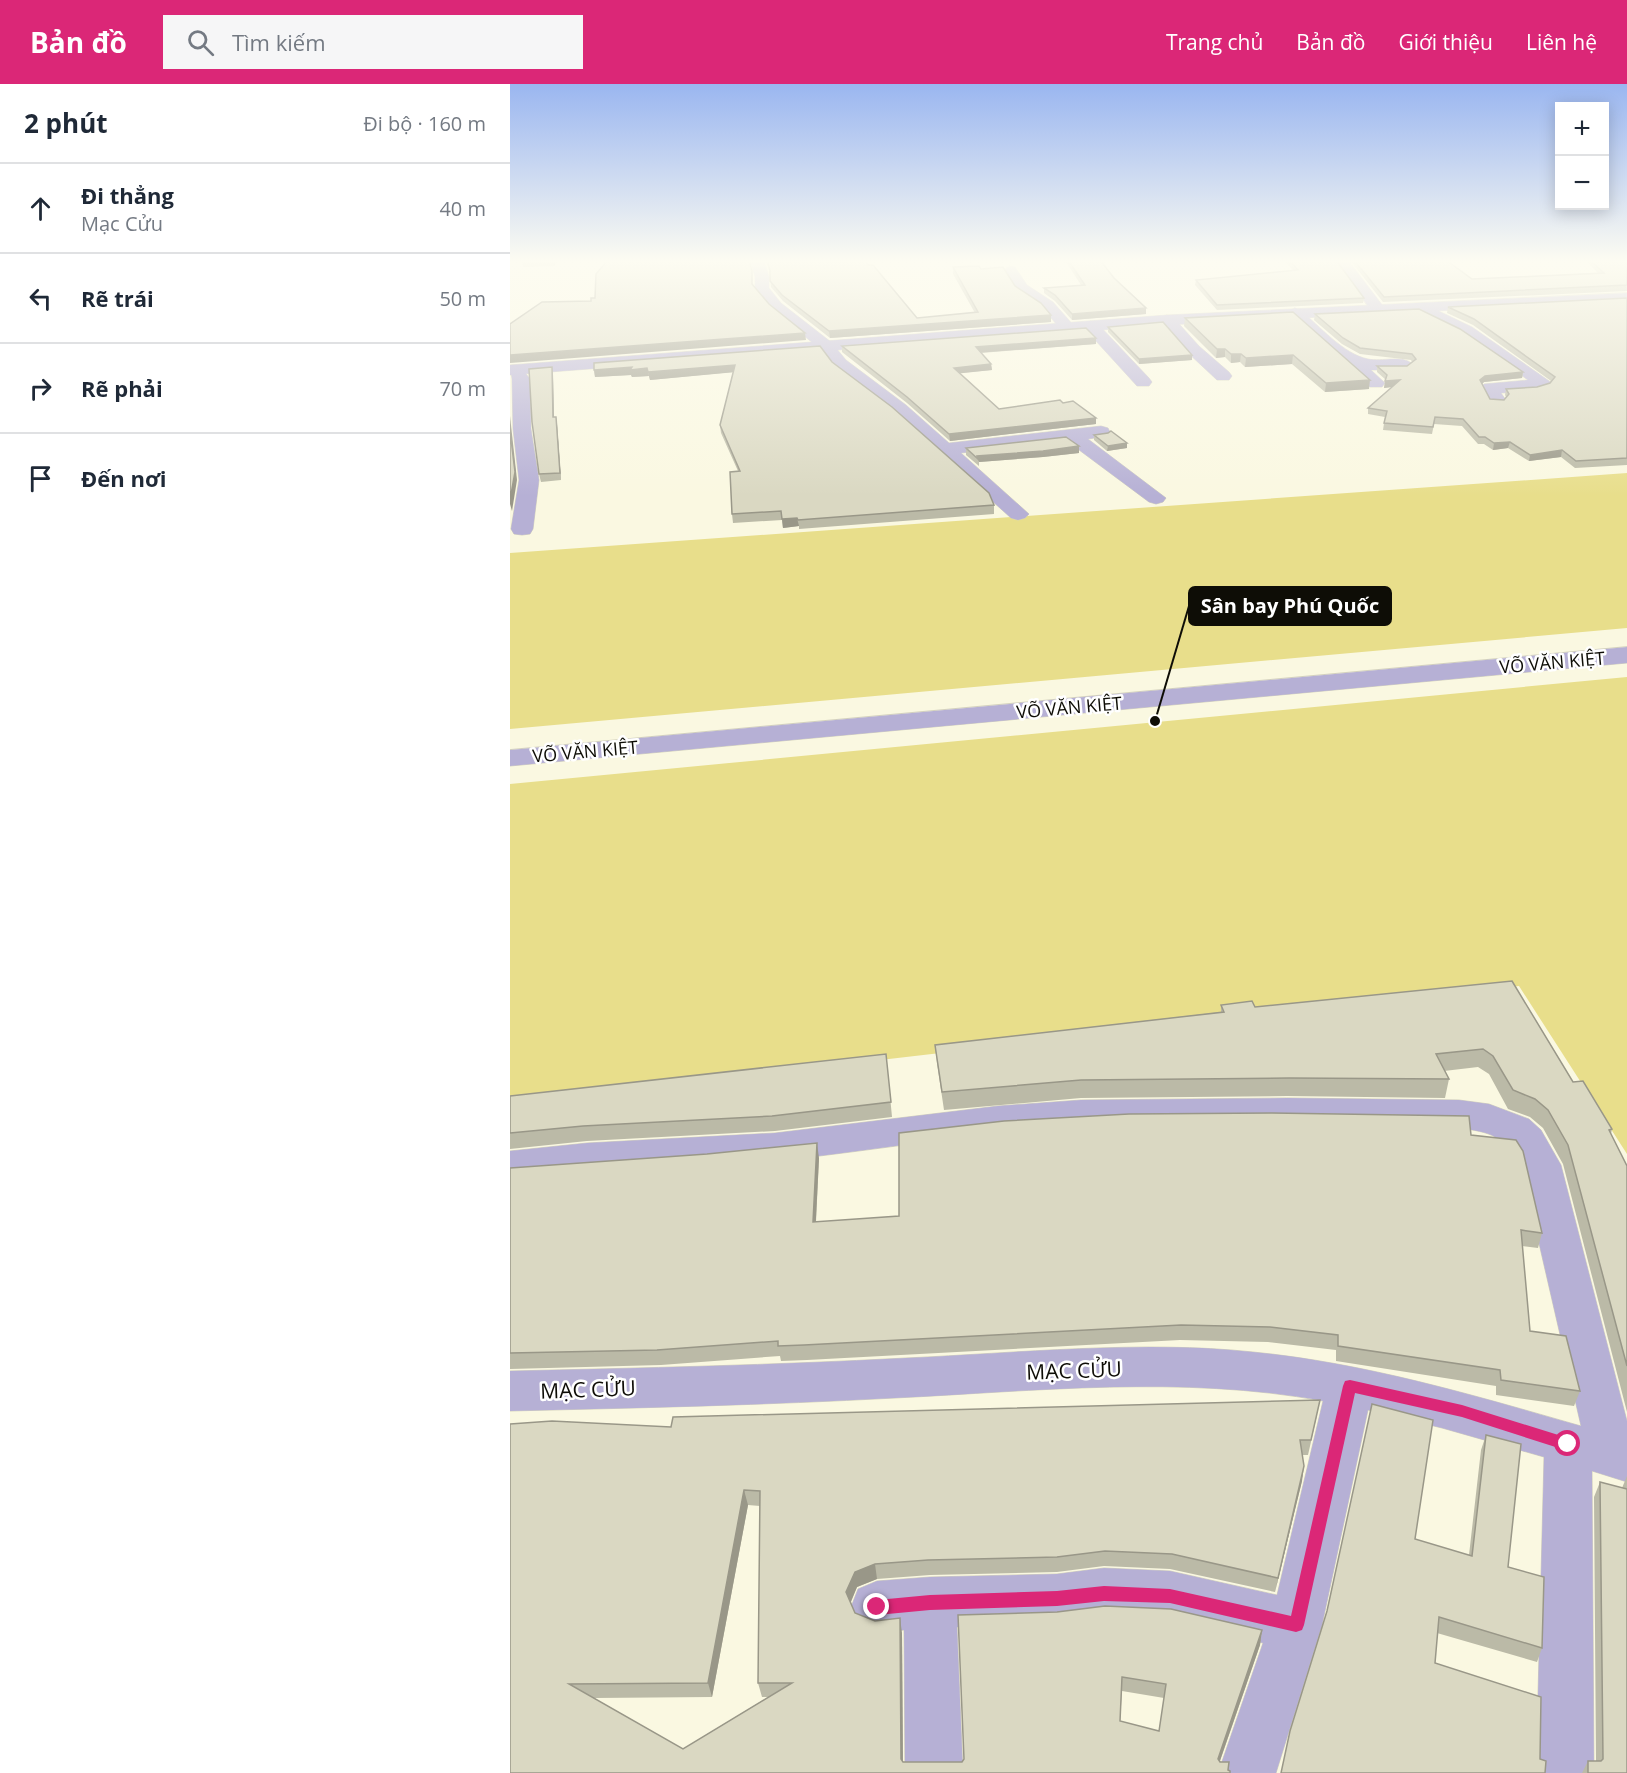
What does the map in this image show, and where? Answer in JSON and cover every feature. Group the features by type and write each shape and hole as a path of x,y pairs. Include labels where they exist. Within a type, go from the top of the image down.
{"street":[{"path":"817,339 840,364 900,409 1018,514"},
{"path":"512,370 908,339"},
{"path":"1103,339 1143,382"},
{"path":"1184,339 1223,376"},
{"path":"1326,339 1376,383"},
{"path":"1479,339 1543,383 1490,388 1497,400"},
{"path":"1352,360 1369,365 1405,366"},
{"path":"512,370 521,379 522,429 529,480 522,529"},
{"path":"946,449 1101,432"},
{"path":"1072,436 1156,498"},
{"name":"VÕ VĂN KIỆT","path":"510,758 1627,655"},
{"path":"510,1166 587,1158 775,1147 998,1120 1081,1114 1287,1112 1459,1114 1489,1118 1504,1123 1527,1140 1541,1165 1602,1453 1566,1773"},
{"name":"MẠC CỬU","path":"510,1391 826,1382 979,1373 1186,1366 1254,1371 1350,1386 1462,1411 1602,1453"},
{"path":"1247,1773 1296,1625 1350,1386"},
{"path":"877,1607 930,1602 1057,1599 1104,1593 1170,1596 1296,1625"},
{"path":"930,1602 934,1773"}],"shaded area":[{"path":"1627,473 1627,628 510,729 510,553"},
{"path":"1627,677 1627,1154 1519,986 510,1103 510,784"}],"building":[{"path":"510,339 727,339 510,355"},
{"path":"939,339 1085,339 976,347 991,364 954,368 999,409 1060,400 1063,403 1073,401 1096,418 949,434 907,397 842,346"},
{"path":"1119,339 1178,339 1192,355 1139,359"},
{"path":"1206,339 1323,339 1370,380 1326,383 1293,355 1246,358 1241,354 1231,354 1225,349 1217,349"},
{"path":"1344,339 1474,339 1523,372 1485,376 1480,380 1490,399 1504,400 1509,394 1506,389 1537,387 1550,383 1555,377 1502,339 1627,339 1627,458 1576,461 1562,450 1530,455 1510,442 1494,443 1485,437 1479,437 1463,419 1435,417 1433,427 1384,423 1387,411 1368,408 1400,380 1385,381 1387,375 1377,366 1407,366 1416,359 1412,354 1360,348"},
{"path":"820,346 832,362 892,407 989,493 994,505 798,520 797,518 782,519 781,511 732,514 730,472 740,471 720,425 735,365 648,372 647,368 630,370 632,367 594,370 594,363"},
{"path":"552,367 553,417 556,417 560,473 539,474 532,422 529,369"},
{"path":"510,431 515,472 510,500"},
{"path":"1111,431 1127,443 1108,446 1094,435"},
{"path":"1066,437 1079,446 977,456 978,459 966,448"},
{"path":"1512,981 1573,1082 1583,1081 1612,1129 1609,1130 1627,1166 1627,1366 1568,1145 1548,1110 1535,1099 1513,1090 1493,1056 1483,1049 1436,1054 1449,1079 1081,1080 942,1092 935,1045 1224,1012 1221,1005 1252,1001 1255,1007"},
{"path":"886,1054 891,1102 772,1116 583,1126 510,1133 510,1096"},
{"path":"1272,1113 1469,1116 1471,1135 1516,1140 1523,1151 1542,1233 1521,1230 1530,1331 1566,1336 1580,1391 1501,1380 1500,1370 1338,1346 1338,1335 1270,1327 1181,1325 804,1345 778,1346 778,1341 657,1350 510,1353 510,1168 707,1154 817,1143 813,1222 899,1216 899,1133 1004,1121 1129,1114"},
{"path":"1320,1400 1311,1440 1300,1440 1304,1466 1278,1578 1172,1554 1105,1551 1057,1557 928,1560 875,1564 855,1572 846,1592 855,1613 875,1621 900,1618 901,1759 903,1762 962,1762 964,1759 958,1615 1057,1612 1105,1606 1171,1609 1262,1630 1218,1759 1220,1762 1229,1762 1230,1773 510,1773 510,1424 552,1421 671,1427 673,1417","holes":["744,1490 760,1491 758,1683 792,1683 683,1749 569,1684 708,1683","1122,1677 1166,1684 1159,1731 1120,1721"]},
{"path":"1372,1404 1433,1420 1415,1539 1472,1556 1486,1435 1521,1444 1508,1567 1544,1577 1542,1648 1439,1617 1435,1663 1541,1697 1540,1759 1546,1761 1545,1773 1281,1773 1290,1731 1327,1611"},
{"path":"1600,1482 1627,1489 1627,1773 1588,1773 1588,1761 1603,1759"}],"place":[{"name":"Sân bay Phú Quốc","path":"1155,721"}],"route":[{"path":"877,1607 930,1602 1057,1599 1104,1593 1170,1596 1296,1625 1350,1386 1462,1411 1568,1444"}]}
